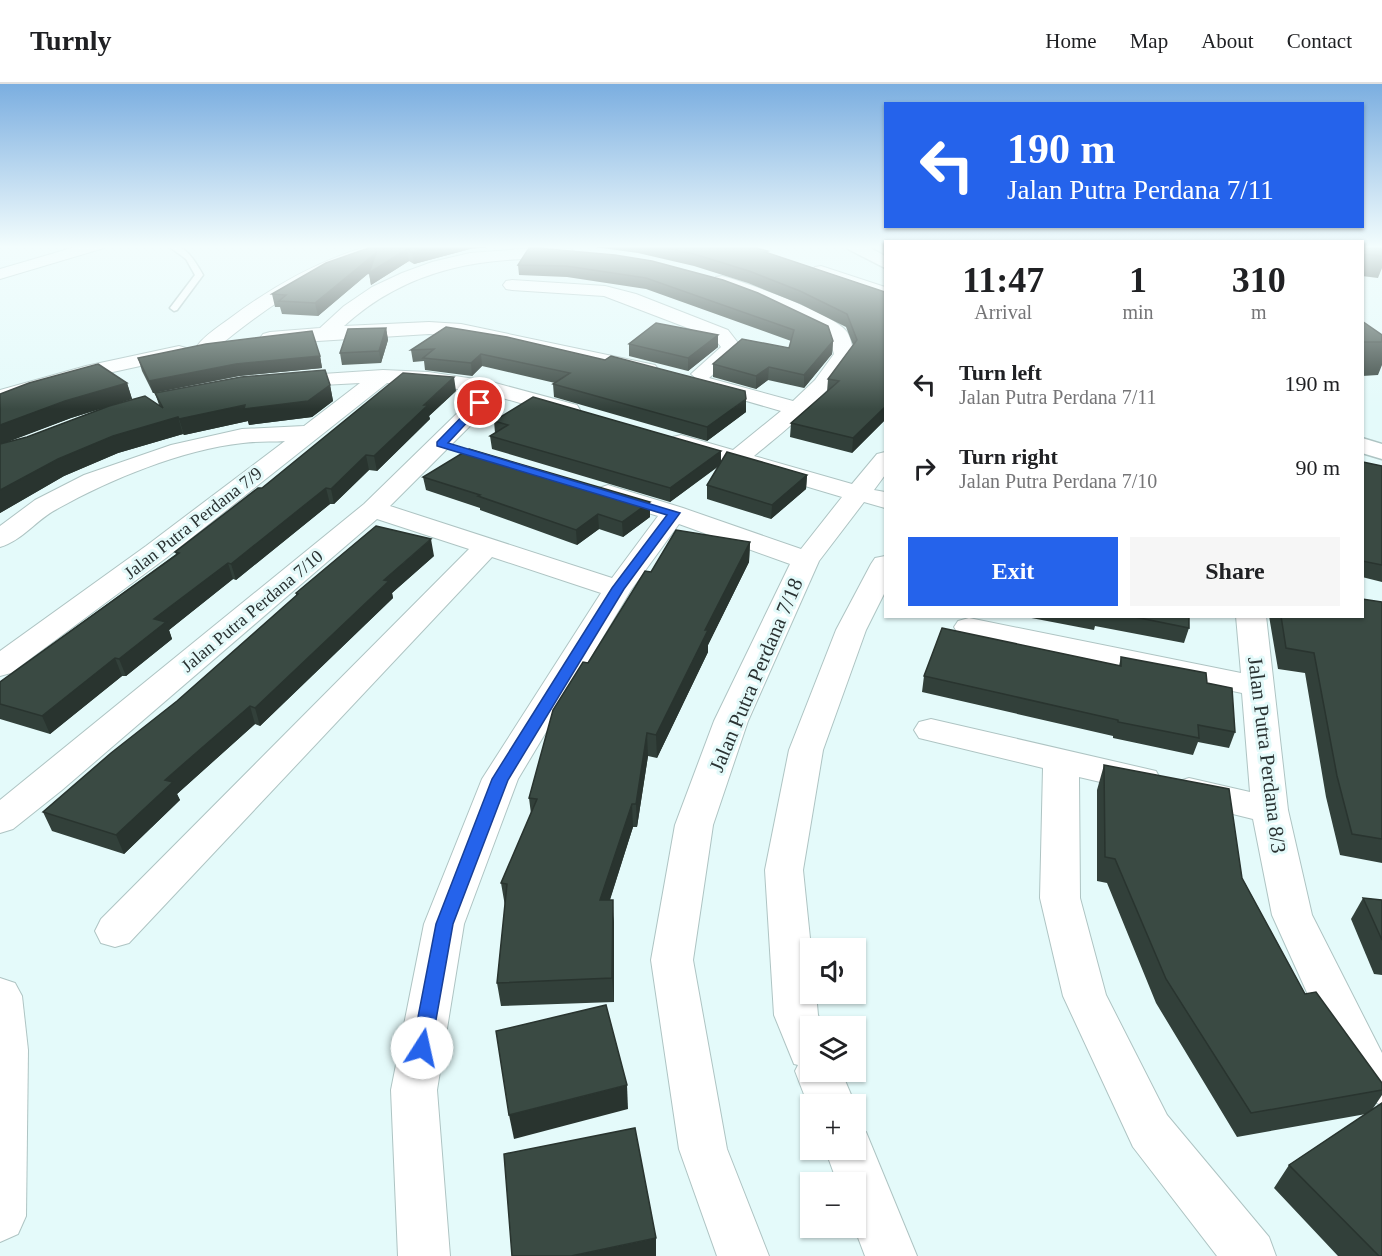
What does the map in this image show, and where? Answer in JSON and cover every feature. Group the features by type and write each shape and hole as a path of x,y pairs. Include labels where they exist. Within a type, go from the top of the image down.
{"street":[{"path":"207,346 266,300"},
{"path":"325,333 338,320 368,300"},
{"path":"634,300 721,334 732,348 682,377"},
{"path":"737,458 797,409 832,375 844,354 838,333 809,314 775,300"},
{"path":"0,397 86,372 207,346 325,333 429,328 461,330 588,355 682,377 797,409"},
{"path":"263,384 383,376 446,380 494,389 595,417"},
{"name":"Jalan Putra Perdana 7/9","path":"0,666 156,552 383,376"},
{"name":"Jalan Putra Perdana 7/10","path":"0,820 50,781 373,509 451,447 494,389"},
{"path":"0,539 44,505 93,480 179,450 242,436 309,433"},
{"path":"660,436 871,496"},
{"path":"1364,446 1382,452"},
{"name":"Jalan Putra Perdana 7/18","path":"743,1256 703,1149 672,960 694,825 731,721 806,560 871,496 884,462"},
{"path":"590,488 674,513 806,560"},
{"path":"373,509 618,588"},
{"path":"424,1256 414,1090 444,924 500,779 618,588 674,513"},
{"path":"115,931 486,547"},
{"path":"800,1025 796,1015 784,870 806,750 851,630 884,566"},
{"name":"Jalan Putra Perdana 8/3","path":"1251,618 1256,686 1270,810 1292,915 1362,1064 1382,1084"},
{"path":"969,627 1256,686"},
{"path":"931,730 1270,810"},
{"path":"1060,760 1060,898 1085,996 1150,1131 1250,1256"},
{"path":"0,996 5,1050 0,1216"},
{"path":"853,1160 891,1256"}],"lane":[{"path":"174,308 180,300"}],"building":[{"path":"281,300 319,300 315,303 279,301"},
{"path":"708,300 772,300 828,326 833,341 804,375 769,367 756,376 713,364 742,339 789,348 794,330"},
{"path":"818,300 884,300 884,408 853,438 791,423 839,381 828,379 857,340 847,314"},
{"path":"1364,322 1382,335 1382,342 1364,342"},
{"path":"656,323 718,335 688,358 629,344"},
{"path":"446,327 507,337 605,360 611,356 745,391 746,399 707,427 553,384 570,373 481,354 471,363 423,358 434,349 411,350"},
{"path":"386,328 379,351 340,353 348,329"},
{"path":"312,331 320,356 236,364 149,381 138,358 206,344"},
{"path":"98,364 127,383 65,401 0,425 0,394 29,383"},
{"path":"325,370 330,385 308,401 244,409 245,405 179,419 178,417 113,436 58,459 0,490 0,444 27,437 109,406 145,396 163,408 155,393 241,377"},
{"path":"403,373 454,377 374,456 366,455 331,489 326,488 231,564 228,563 154,619 166,622 119,659 115,658 42,716 0,704 0,682 179,553 175,552 258,488 262,488"},
{"path":"533,397 721,451 670,488 490,436 508,425 494,421"},
{"path":"469,449 650,502 622,522 598,514 576,530 423,477"},
{"path":"727,452 807,475 772,505 707,485"},
{"path":"1364,462 1382,466 1382,565 1364,561"},
{"path":"376,526 431,539 384,580 389,581 255,708 250,706 165,780 173,782 116,835 43,812 111,753 177,701 298,594 296,593"},
{"path":"676,530 750,542 705,630 708,630 656,735 647,733 636,804 632,804 600,900 613,900 612,978 497,983 507,884 501,883 537,799 529,798 553,710 583,662 588,663 645,571 651,572"},
{"path":"1364,599 1382,602 1382,839 1352,834 1337,776 1314,653 1286,648 1281,618 1364,618"},
{"path":"1140,618 1189,618 1189,628"},
{"path":"942,628 1121,666 1121,657 1206,673 1207,683 1232,688 1235,732 1198,725 1199,738 1118,722 1118,720 924,676"},
{"path":"1104,765 1229,789 1242,878 1305,994 1316,992 1382,1083 1382,1090 1251,1113 1166,979 1115,859 1105,857"},
{"path":"1363,898 1382,900 1382,940"},
{"path":"606,1005 627,1085 509,1115 496,1031"},
{"path":"1382,1103 1382,1256 1379,1256 1289,1165"},
{"path":"635,1128 656,1238 571,1256 512,1256 504,1154"}],"route":[{"path":"422,1048 444,924 500,779 618,588 674,513 441,444 480,403"}]}
